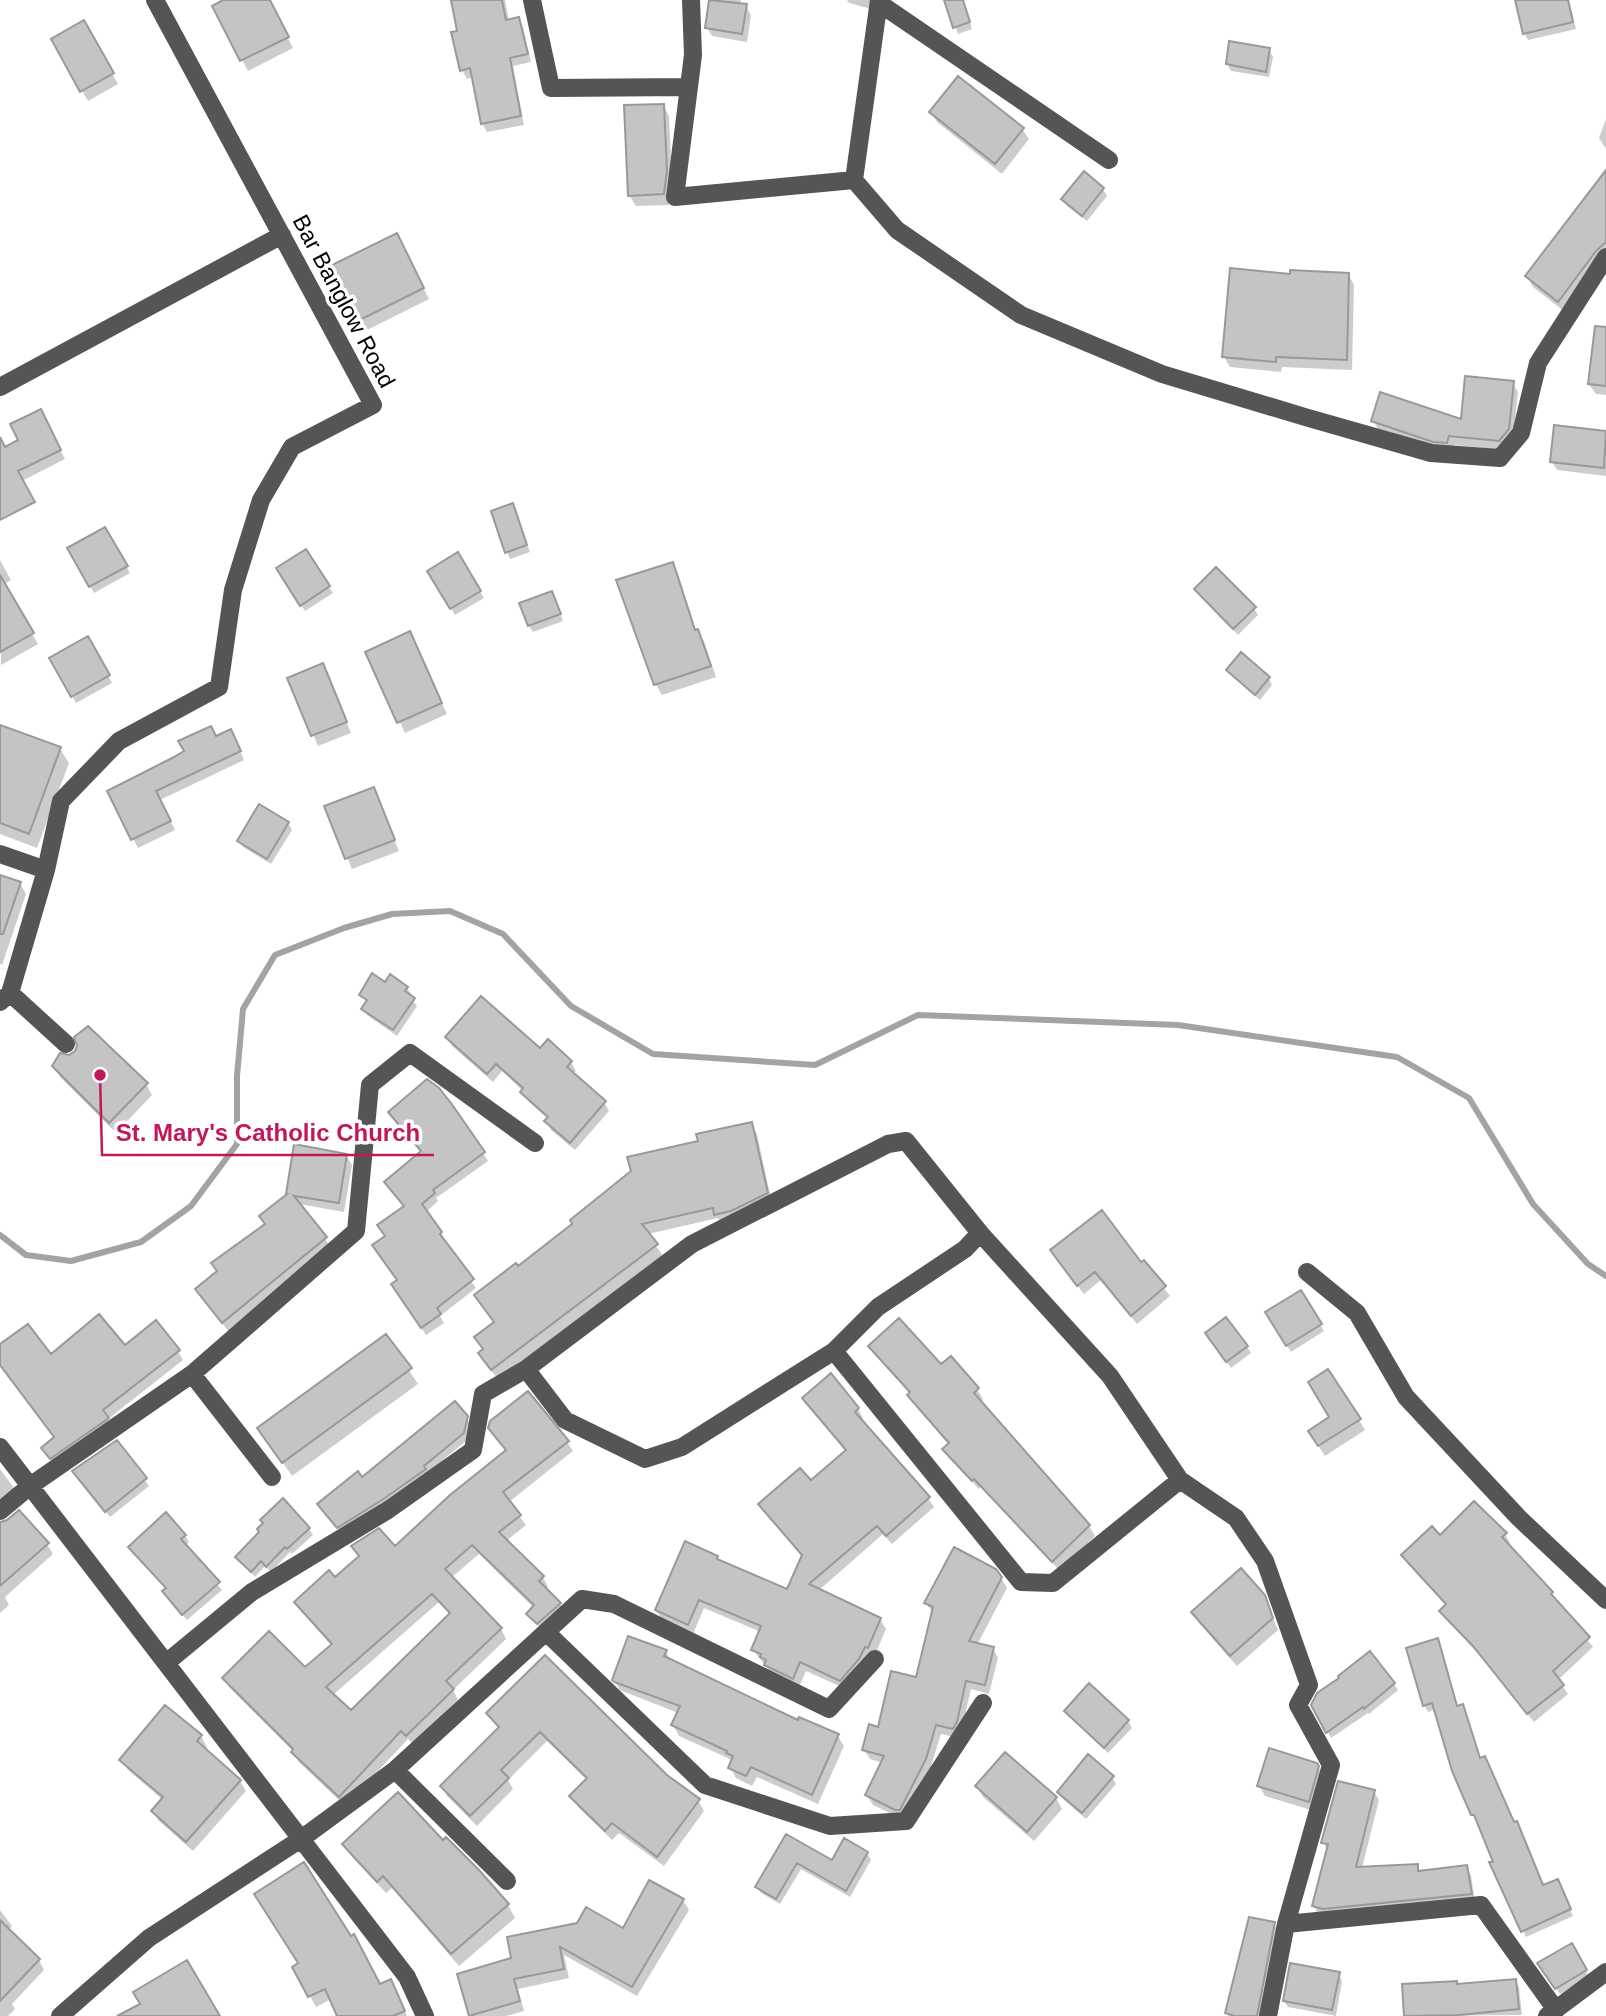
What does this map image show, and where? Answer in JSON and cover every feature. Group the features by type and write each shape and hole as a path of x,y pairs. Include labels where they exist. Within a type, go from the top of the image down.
{"street":[{"name":"Bar Banglow Road","path":"5,998 46,870 61,801 119,741 219,687 233,590 261,500 292,447 373,405 155,0"},
{"path":"532,0 551,88 689,87"},
{"path":"691,0 693,55 674,197 854,180"},
{"path":"1109,160 879,2 854,180 897,230 1021,314 1162,374 1431,453 1500,458 1521,433 1538,363 1606,257"},
{"path":"0,387 282,235"},
{"path":"0,854 46,870"},
{"path":"5,998 66,1044"},
{"path":"0,1511 30,1486 192,1374 356,1231 370,1085 410,1053 535,1143"},
{"path":"166,1663 252,1592 387,1510 473,1450 483,1394 526,1369 692,1244 888,1144 906,1141 980,1233 1110,1376 1180,1480 1236,1518 1265,1561 1309,1685 1298,1705 1331,1765 1286,1924 1268,2016"},
{"path":"526,1369 565,1420 645,1459 682,1447 834,1351 878,1307 965,1249 980,1233"},
{"path":"1307,1272 1357,1313 1406,1396 1518,1518 1606,1600"},
{"path":"834,1351 1021,1582 1053,1583 1180,1480"},
{"path":"192,1374 272,1476"},
{"path":"0,1447 407,1978 425,2016"},
{"path":"60,2016 149,1938 301,1839 395,1770 582,1599 614,1604 830,1709 875,1659"},
{"path":"546,1632 705,1785 830,1826 906,1821 983,1703"},
{"path":"395,1770 508,1881"},
{"path":"1286,1924 1481,1905 1551,2013 1606,1972"}],"building":[{"path":"223,0 270,0 289,37 240,61 212,6"},
{"path":"451,0 502,0 506,20 519,17 528,54 510,58 521,116 481,124 470,68 460,71 451,32 457,31"},
{"path":"709,0 747,4 742,34 705,28"},
{"path":"944,0 963,0 970,22 953,28"},
{"path":"1515,0 1568,0 1573,22 1523,34"},
{"path":"84,20 114,73 80,92 51,39"},
{"path":"1229,41 1270,48 1266,72 1226,64"},
{"path":"958,76 1024,128 995,164 929,112"},
{"path":"664,104 667,171 664,194 628,196 624,105"},
{"path":"1606,170 1606,242 1596,251 1558,302 1525,276"},
{"path":"1084,171 1104,188 1082,216 1061,199"},
{"path":"397,233 424,288 354,323 326,268"},
{"path":"1230,268 1290,274 1290,270 1349,273 1347,360 1276,357 1276,362 1222,357"},
{"path":"1595,326 1606,327 1606,386 1588,384"},
{"path":"1465,376 1514,381 1509,429 1499,441 1449,436 1447,443 1433,442 1371,421 1380,392 1461,419"},
{"path":"41,409 61,450 18,471 35,502 0,520 0,437 5,447 18,440 10,424"},
{"path":"1554,425 1606,431 1604,468 1550,462"},
{"path":"513,503 527,545 505,553 491,511"},
{"path":"105,527 128,566 89,587 67,548"},
{"path":"306,549 330,586 300,606 276,568"},
{"path":"458,552 481,591 450,609 427,571"},
{"path":"673,562 695,630 698,629 711,666 654,685 616,580"},
{"path":"1216,567 1256,607 1233,629 1194,589"},
{"path":"0,575 34,633 0,652"},
{"path":"552,591 561,614 528,626 519,603"},
{"path":"410,631 442,703 397,723 365,652"},
{"path":"88,636 110,675 71,697 49,658"},
{"path":"1241,652 1270,677 1255,695 1226,670"},
{"path":"323,663 347,722 311,736 287,678"},
{"path":"0,725 61,747 29,834 0,823"},
{"path":"211,726 216,736 231,729 241,751 156,791 171,821 131,840 107,791 184,751 178,741"},
{"path":"374,787 395,840 345,859 324,806"},
{"path":"259,804 289,822 267,859 237,841"},
{"path":"0,875 21,882 3,934 0,934"},
{"path":"372,973 385,982 390,974 408,987 405,991 415,998 393,1030 361,1009 367,1000 359,995"},
{"path":"481,996 540,1048 548,1039 572,1061 567,1067 606,1101 570,1143 544,1121 548,1117 520,1092 523,1088 496,1064 487,1074 445,1037"},
{"path":"88,1026 148,1083 109,1123 52,1066 60,1053 69,1055 75,1051 77,1046 74,1037"},
{"path":"427,1079 439,1088 451,1103 485,1152 433,1190 435,1193 422,1204 442,1232 440,1234 474,1279 437,1308 441,1314 421,1328 391,1284 397,1280 372,1245 385,1236 377,1225 404,1206 384,1182 421,1151 388,1112"},
{"path":"752,1122 768,1193 731,1211 714,1215 713,1208 642,1224 658,1244 491,1370 478,1353 483,1349 474,1337 494,1322 474,1295 516,1263 518,1266 572,1224 570,1220 631,1171 627,1157 698,1141 696,1134"},
{"path":"294,1144 347,1154 339,1203 294,1196 327,1237 222,1323 195,1289 217,1271 211,1263 265,1224 259,1216 287,1194"},
{"path":"1102,1210 1141,1262 1144,1260 1166,1286 1131,1316 1095,1272 1077,1286 1050,1250"},
{"path":"1301,1290 1322,1324 1286,1346 1265,1312"},
{"path":"99,1314 125,1345 156,1320 180,1350 103,1410 109,1418 50,1459 41,1448 54,1437 0,1365 0,1344 28,1324 51,1354"},
{"path":"1226,1317 1248,1346 1226,1362 1205,1333"},
{"path":"899,1318 941,1364 951,1356 979,1388 974,1393 1090,1525 1052,1562 942,1449 949,1443 907,1395 910,1392 868,1346"},
{"path":"386,1334 412,1368 282,1463 257,1428"},
{"path":"1328,1369 1361,1419 1318,1446 1308,1431 1329,1417 1308,1382"},
{"path":"831,1373 859,1408 855,1412 930,1497 886,1536 877,1526 809,1584 881,1618 868,1648 865,1647 859,1659 840,1681 800,1662 793,1679 764,1665 766,1660 760,1657 761,1654 751,1650 761,1626 699,1600 688,1625 655,1610 685,1541 718,1556 717,1559 787,1589 802,1555 758,1504 800,1468 811,1480 846,1450 802,1398"},
{"path":"528,1391 569,1441 503,1492 521,1515 499,1532 544,1576 539,1581 561,1603 537,1624 526,1614 534,1605 472,1545 445,1569 502,1628 446,1681 454,1689 406,1736 401,1731 339,1797 291,1752 293,1749 222,1678 269,1631 305,1667 332,1644 294,1602 329,1570 335,1577 359,1556 351,1546 379,1528 395,1546 450,1495 506,1450 488,1428 490,1421","holes":["432,1594 450,1613 351,1710 326,1687"]},
{"path":"455,1401 468,1416 464,1433 424,1466 426,1469 337,1528 317,1504 358,1471 362,1477"},
{"path":"117,1440 147,1478 105,1512 72,1471"},
{"path":"283,1498 310,1528 287,1549 285,1547 266,1567 261,1561 251,1572 235,1557 259,1532 257,1529 263,1523 260,1520"},
{"path":"1474,1501 1507,1533 1502,1537 1590,1637 1553,1671 1564,1685 1527,1714 1473,1646 1439,1611 1446,1604 1401,1555 1432,1526 1440,1535"},
{"path":"19,1510 49,1543 0,1586 0,1522"},
{"path":"166,1512 186,1535 181,1539 220,1582 182,1615 162,1591 166,1588 128,1547"},
{"path":"954,1547 996,1569 1002,1577 969,1641 994,1647 985,1685 966,1681 957,1722 953,1729 936,1725 926,1759 900,1810 895,1810 865,1795 884,1756 862,1750 869,1724 878,1727 891,1671 916,1677 933,1607 924,1603"},
{"path":"1241,1568 1265,1595 1273,1618 1230,1656 1191,1612"},
{"path":"628,1636 667,1650 664,1656 798,1720 799,1717 839,1734 812,1795 751,1767 746,1776 728,1768 733,1756 726,1753 727,1751 671,1725 680,1706 614,1682 612,1680"},
{"path":"1438,1638 1457,1706 1463,1704 1480,1758 1485,1756 1514,1822 1517,1821 1543,1885 1558,1879 1571,1909 1521,1932 1489,1862 1493,1862 1474,1815 1471,1815 1452,1771 1432,1703 1423,1706 1406,1648"},
{"path":"1370,1651 1395,1683 1364,1709 1363,1707 1326,1733 1311,1705 1317,1693"},
{"path":"545,1655 667,1775 700,1799 657,1857 612,1823 605,1831 569,1796 587,1778 540,1732 501,1770 509,1778 470,1816 440,1786 499,1727 486,1713"},
{"path":"1089,1683 1129,1720 1104,1748 1064,1711"},
{"path":"165,1705 202,1735 197,1741 241,1780 186,1842 151,1811 163,1797 119,1760"},
{"path":"1269,1748 1317,1763 1319,1766 1309,1802 1257,1786"},
{"path":"1005,1752 1057,1797 1027,1832 975,1786"},
{"path":"1088,1754 1114,1776 1082,1813 1057,1792"},
{"path":"1338,1781 1375,1790 1356,1867 1418,1864 1418,1871 1467,1865 1472,1894 1323,1909 1312,1906 1328,1844 1321,1843"},
{"path":"398,1792 443,1840 446,1837 479,1870 509,1904 451,1954 383,1876 377,1882 342,1844"},
{"path":"786,1834 832,1860 844,1838 868,1852 846,1891 797,1863 776,1899 755,1887"},
{"path":"304,1862 351,1936 354,1934 380,1984 391,1979 405,2011 393,2016 337,2016 325,1989 308,1997 292,1967 298,1963 254,1894"},
{"path":"649,1880 684,1899 632,1987 560,1947 564,1969 514,1979 520,2001 469,2016 457,1974 511,1958 507,1937 577,1923 586,1907 623,1928"},
{"path":"1249,1917 1275,1922 1257,2016 1235,2016 1225,2013"},
{"path":"0,1920 40,1959 0,2001"},
{"path":"1572,1943 1587,1970 1555,1989 1537,1963"},
{"path":"187,1960 220,2016 117,2016 140,2004 133,1992"},
{"path":"1290,1963 1340,1972 1332,2010 1283,2001"},
{"path":"1516,1979 1519,2009 1459,2015 1404,2016 1402,1984 1457,1981 1457,1984"}],"waterway":[{"path":"0,1235 26,1255 71,1261 141,1242 191,1206 237,1144 237,1076 243,1009 275,955 344,928 392,914 450,911 503,934 571,1006 653,1054 815,1065 918,1015 1178,1025 1397,1057 1469,1098 1533,1204 1588,1264 1606,1276"}],"place":[{"name":"St. Mary's Catholic Church","path":"100,1075"}]}
